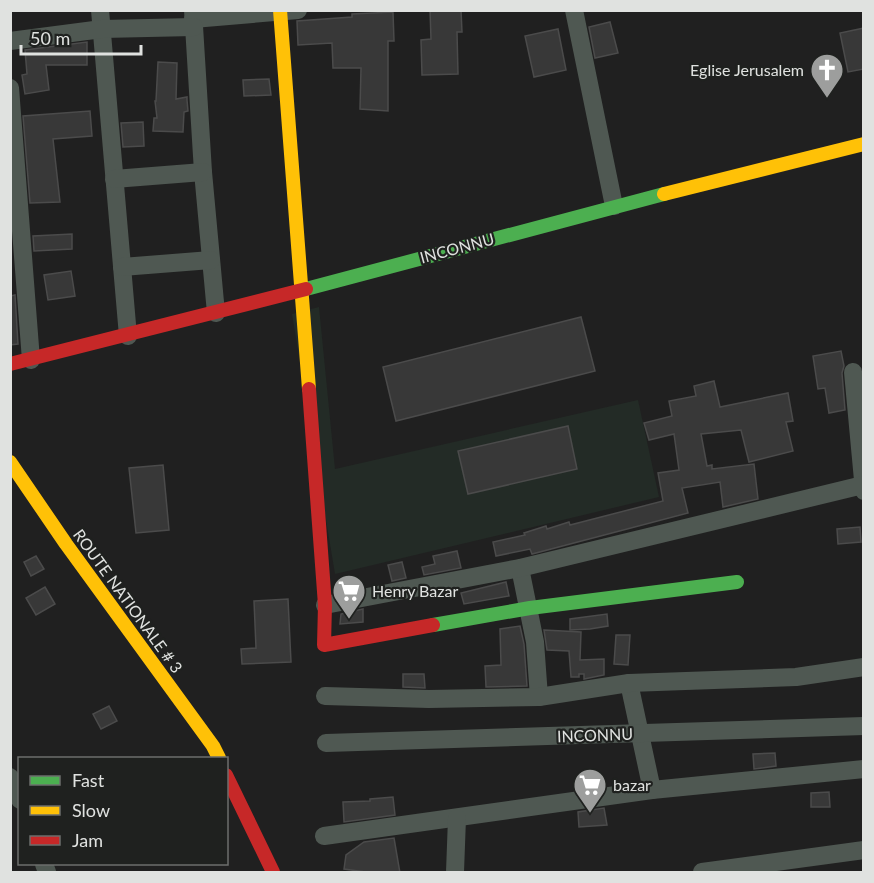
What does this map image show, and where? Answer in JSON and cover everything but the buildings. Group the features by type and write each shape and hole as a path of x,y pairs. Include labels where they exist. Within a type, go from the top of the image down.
{"street":[{"path":"100,10 128,336"},
{"path":"10,41 193,19 286,11 300,291 325,605 324,645 530,608 737,582"},
{"path":"577,11 614,206"},
{"path":"193,19 202,172 216,313"},
{"path":"10,88 31,360"},
{"name":"INCONNU","path":"10,364 216,313 614,206 864,144"},
{"path":"114,178 202,172"},
{"path":"122,267 211,260"},
{"path":"853,372 861,424 864,491"},
{"name":"ROUTE NATIONALE # 3","path":"10,462 66,544 213,746 218,757"},
{"path":"325,605 520,568 863,485"},
{"path":"520,568 536,642 538,697"},
{"path":"325,696 429,699 538,697 629,683 796,677 864,667"},
{"path":"629,683 652,790"},
{"name":"INCONNU","path":"326,743 864,726"},
{"path":"324,836 652,790 864,769"},
{"path":"10,777 18,795"},
{"path":"228,779 273,873"},
{"path":"455,873 457,818"},
{"path":"702,873 864,850"}],"shaded area":[{"path":"319,307 335,469 638,400 659,497 335,574 292,314"}],"traffic: fast":[{"path":"306,289 664,194"},
{"path":"433,625 530,608 737,582"}],"traffic: slow":[{"path":"280,10 309,389"},
{"path":"664,194 864,144"},
{"path":"10,462 66,544 213,746 218,757"}],"traffic: jam":[{"path":"10,364 306,289"},
{"path":"309,389 325,605 324,645 433,625"},
{"path":"228,779 273,872"}],"place":[{"name":"Eglise Jerusalem","path":"827,99"},
{"name":"Henry Bazar","path":"349,620"},
{"name":"bazar","path":"590,814"}]}
